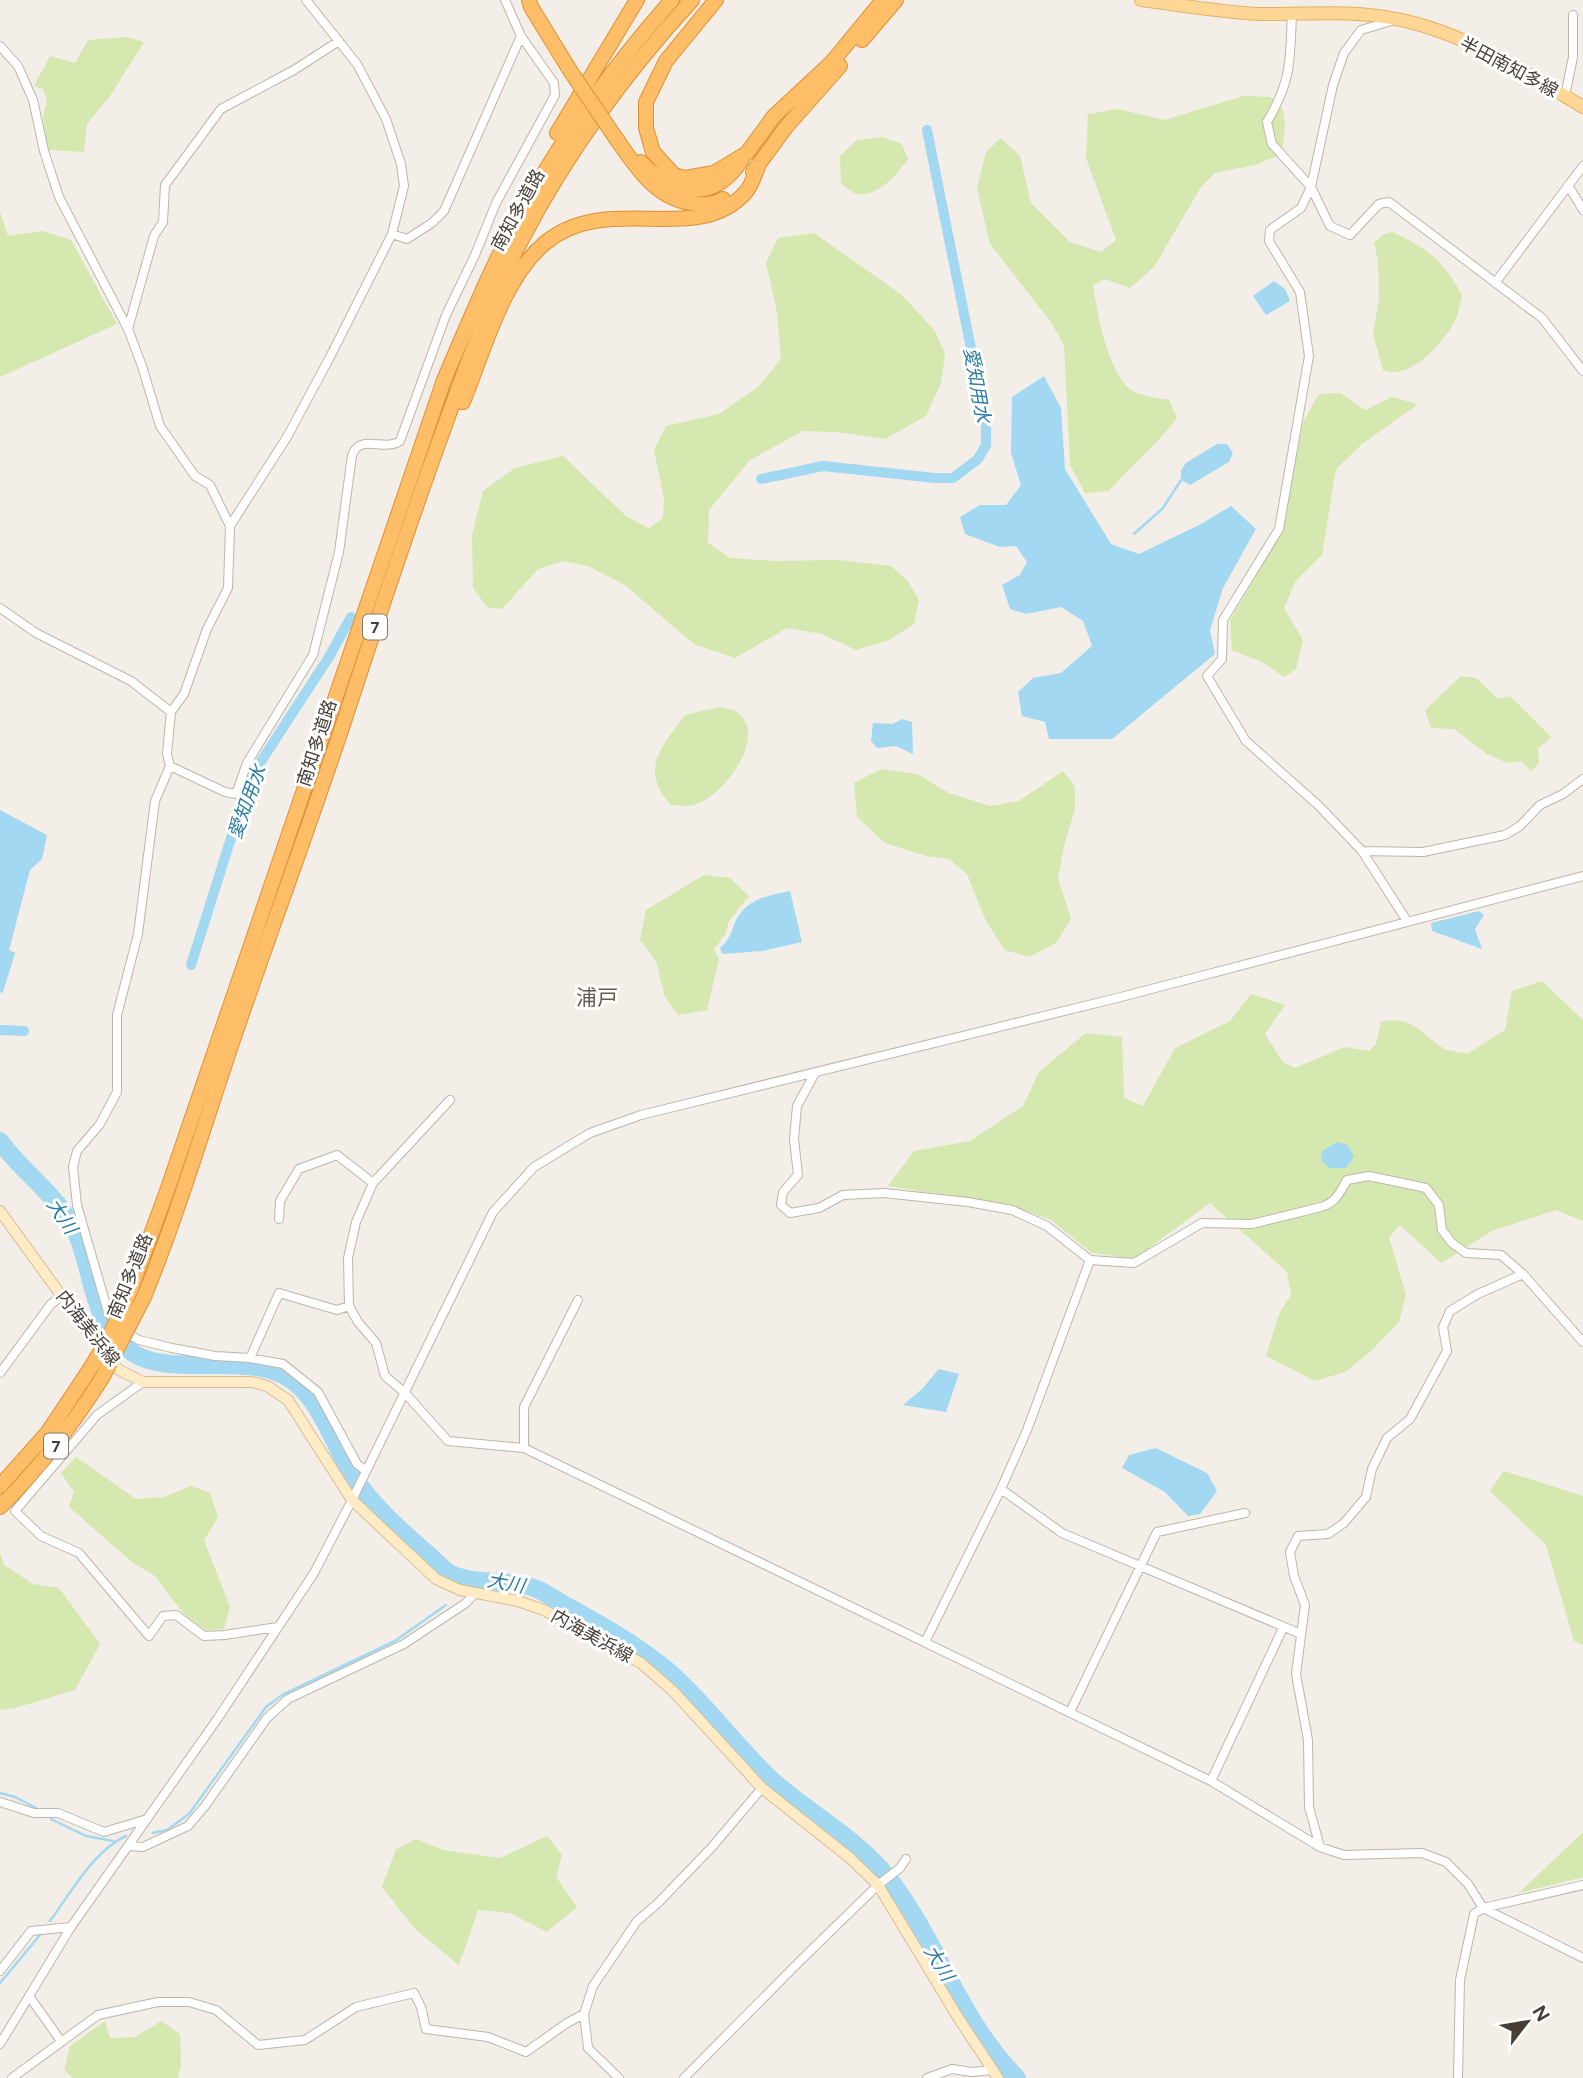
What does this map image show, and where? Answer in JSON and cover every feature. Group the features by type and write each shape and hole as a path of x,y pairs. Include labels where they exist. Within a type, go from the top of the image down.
{"highway":[{"path":"529,0 652,186 671,199 686,204 715,203 741,187 786,127 896,0"},
{"path":"538,0 542,13 574,70"},
{"path":"527,201 527,188 637,0"},
{"name":"南知多道路","path":"0,1486 48,1432 137,1293 167,1191 444,380 484,287 527,201 584,110 641,35 672,0"},
{"name":"南知多道路","path":"0,1507 60,1442 103,1378 137,1293 177,1208 242,1014 311,824 428,473 471,353 523,237 575,149 615,91 691,0"},
{"path":"716,0 666,61 651,88 646,102 646,128 653,152 674,175 685,177 714,173 747,153"},
{"path":"615,132 642,164 672,186 686,191 712,187 725,181 733,174 774,116 832,61 883,0"},
{"path":"428,473 438,463 508,289 525,263 546,243 566,230 588,221 607,218 677,220 711,214 747,192 759,164"}],"main road":[{"name":"半田南知多線","path":"1141,0 1258,14 1361,13 1399,19 1458,39 1504,60 1583,107"},
{"name":"内海美浜線","path":"0,1211 92,1338 119,1370 143,1382 252,1382 279,1392 296,1410 354,1496 436,1579 451,1588 518,1601 544,1610 641,1663 674,1691 762,1788 850,1858 878,1885 995,2074"}],"street":[{"path":"230,527 287,437 392,234 404,186 401,164 386,119 357,64 306,0"},
{"path":"170,766 225,792 236,794 247,763 265,730 313,655 339,552 354,449 362,443 389,446 400,440 446,315 496,202 555,95 554,83 521,36 505,0"},
{"path":"1292,13 1290,69 1281,98 1267,122 1272,144 1311,187 1330,226 1350,235 1379,204 1389,202 1542,318 1583,372"},
{"path":"1565,96 1573,57 1573,15"},
{"path":"1399,19 1361,30 1344,53 1333,85 1311,187 1301,208 1270,230 1269,241 1300,292 1309,356 1279,529 1223,620 1222,659 1207,676 1247,741 1320,806 1362,851 1407,921"},
{"path":"392,234 407,239 432,223 444,211 521,36"},
{"path":"128,329 154,236 163,222 165,185 181,163 221,109 294,70 339,41"},
{"path":"0,46 18,66 33,100 44,150 59,197 128,329 160,426 195,476 210,485 230,527 228,588 207,629 184,694 171,712 167,754 170,766 155,801 138,934 117,1015 117,1092 100,1124 77,1152 73,1167 77,1205 108,1312 120,1329 139,1340 172,1348 283,1364 318,1392 365,1474"},
{"path":"1495,283 1583,166"},
{"path":"1569,186 1583,209"},
{"path":"0,608 36,633 131,681 171,712"},
{"path":"1362,851 1423,852 1505,835 1520,826 1541,805 1563,794 1583,779"},
{"path":"0,2044 71,1927 148,1819 314,1573 493,1212 534,1167 590,1133 621,1121 1104,1001 1583,876"},
{"path":"815,1073 797,1106 794,1139 798,1175 783,1192 781,1205 790,1213 819,1208 844,1195 884,1193 968,1202 1012,1210 1047,1226 1090,1260 1134,1263 1202,1223 1252,1224 1329,1204 1347,1180 1370,1176 1426,1188 1439,1205 1442,1230 1452,1243 1466,1253 1501,1255 1523,1274 1583,1342"},
{"path":"450,1100 373,1184 356,1222 348,1258 349,1306 358,1322 376,1343 385,1376 405,1393 448,1441 524,1448 1211,1781 1320,1847 1344,1855 1422,1853 1446,1862 1468,1884 1483,1908 1583,1958"},
{"path":"279,1219 280,1202 299,1169 337,1155 373,1184"},
{"path":"925,1642 1001,1489 1027,1430 1090,1260"},
{"path":"1320,1847 1309,1807 1308,1740 1296,1674 1305,1605 1294,1576 1290,1552 1298,1536 1328,1534 1344,1523 1366,1497 1372,1468 1387,1438 1410,1419 1447,1351 1443,1326 1450,1311 1478,1294 1523,1274"},
{"path":"250,1358 279,1293 337,1310 349,1306"},
{"path":"0,1373 51,1304 62,1296"},
{"path":"524,1448 524,1407 578,1300"},
{"path":"143,1382 97,1415 15,1511 41,1536 79,1553 149,1636 163,1616 176,1615 204,1636 278,1627"},
{"path":"1001,1489 1062,1533 1301,1634"},
{"path":"1070,1712 1157,1532 1244,1513"},
{"path":"129,1846 144,1847 188,1826 267,1718 288,1699 404,1644 466,1603 475,1593"},
{"path":"1211,1781 1283,1628"},
{"path":"619,2078 588,2048 584,2014 593,1986 637,1921 712,1847 762,1788"},
{"path":"0,1802 34,1813 58,1813 104,1832 148,1819"},
{"path":"684,2078 878,1885 900,1868 906,1859"},
{"path":"1458,2078 1460,1980 1474,1914 1483,1908 1583,1885"},
{"path":"0,1971 31,1931 71,1927"},
{"path":"12,2078 98,2015 158,2002 189,2002 216,2010 258,2045 305,2040 356,2007 414,1993 421,2007 426,2029 488,2036 526,2052 584,2014"},
{"path":"29,1996 61,2041"},
{"path":"927,2078 952,2069 995,2074"}],"green space":[{"path":"127,37 144,42 110,96 87,124 84,152 48,150 43,118 47,100 43,89 34,86 50,56 75,63 88,40"},
{"path":"1244,96 1271,97 1283,110 1285,126 1282,154 1255,165 1215,173 1201,187 1154,267 1130,288 1105,279 1093,285 1106,345 1119,376 1127,387 1137,393 1169,400 1177,418 1109,491 1085,493 1070,465 1064,345 1050,321 990,244 977,188 986,152 1001,138 1020,156 1031,203 1070,242 1101,252 1116,240 1086,158 1088,114 1118,109 1164,120"},
{"path":"882,137 902,144 908,159 886,184 871,192 854,193 841,183 840,156 857,140"},
{"path":"0,212 8,236 42,231 71,240 117,324 0,377"},
{"path":"1392,232 1415,243 1433,256 1462,295 1457,316 1437,346 1416,364 1394,372 1383,370 1373,334 1379,300 1378,261 1374,243 1384,234"},
{"path":"814,233 902,295 935,331 945,354 941,383 926,416 885,439 838,432 803,431 750,460 709,510 708,543 730,558 775,561 839,560 891,566 907,580 919,600 914,624 889,640 856,650 822,634 787,628 735,658 694,644 625,585 588,566 563,561 538,569 502,609 487,607 473,588 472,535 483,491 515,468 563,456 627,517 649,528 663,518 664,499 654,450 666,426 719,414 758,387 781,359 777,312 766,263 778,238"},
{"path":"1340,393 1365,410 1392,397 1418,404 1362,444 1336,469 1322,555 1295,582 1284,608 1303,640 1296,669 1284,677 1262,662 1232,650 1230,620 1282,532 1303,422 1319,394"},
{"path":"1461,676 1476,678 1498,699 1510,696 1551,737 1538,749 1539,763 1531,771 1521,761 1507,763 1487,754 1454,729 1431,728 1425,710"},
{"path":"719,707 735,711 745,721 748,734 746,749 739,764 717,791 705,800 691,806 671,805 656,781 657,759 662,748 685,715"},
{"path":"881,769 917,774 949,793 990,806 1019,801 1063,771 1075,787 1075,809 1058,879 1071,919 1056,943 1029,957 1005,950 986,921 967,874 949,859 926,856 885,843 857,817 854,783"},
{"path":"704,875 730,878 749,896 729,921 725,935 714,949 719,959 707,1010 678,1015 665,997 656,961 640,940 646,910"},
{"path":"1542,981 1583,1020 1583,1221 1556,1210 1492,1231 1441,1263 1400,1225 1389,1237 1406,1295 1399,1322 1371,1351 1345,1372 1315,1381 1266,1356 1279,1314 1291,1295 1287,1272 1210,1203 1134,1259 1092,1253 1051,1220 1014,1206 888,1186 914,1151 970,1141 1023,1106 1039,1072 1086,1033 1122,1037 1124,1098 1143,1106 1175,1048 1230,1021 1251,994 1285,1005 1265,1034 1283,1062 1295,1068 1345,1047 1369,1051 1376,1044 1381,1022 1392,1020 1409,1024 1445,1049 1467,1054 1505,1030 1512,991"},
{"path":"76,1457 136,1499 164,1497 191,1486 210,1493 218,1517 204,1540 230,1607 224,1629 205,1630 183,1613 155,1576 132,1562 69,1507 74,1492 61,1473"},
{"path":"1504,1471 1583,1496 1583,1645 1574,1641 1546,1545 1490,1491"},
{"path":"0,1552 4,1565 33,1584 59,1588 100,1644 75,1690 0,1710"},
{"path":"1583,1832 1583,1877 1519,1893"},
{"path":"547,1836 562,1855 556,1877 577,1907 547,1932 510,1913 478,1910 459,1965 416,1930 382,1887 396,1849 417,1839 443,1850 500,1858"},
{"path":"105,2021 110,2038 135,2037 161,2021 180,2034 181,2066 178,2078 73,2078 64,2070 70,2046"}],"water":[{"path":"1274,281 1285,289 1290,301 1266,315 1253,296"},
{"path":"1044,376 1061,408 1065,469 1111,544 1139,554 1231,506 1256,529 1223,588 1210,630 1215,654 1112,739 1049,739 1045,722 1022,716 1018,692 1033,678 1061,673 1092,646 1083,621 1061,607 1026,614 1010,609 1002,585 1020,575 1027,562 1016,546 1000,547 965,534 960,517 980,505 1006,505 1021,485 1011,453 1012,397"},
{"path":"1217,444 1227,444 1233,453 1229,462 1190,485 1181,480 1181,470 1186,463"},
{"path":"903,719 912,722 913,754 896,746 877,748 871,741 873,723 892,724"},
{"path":"0,810 47,835 42,859 30,870 9,950 15,953 3,992 0,993"},
{"path":"790,891 802,942 762,951 722,954 720,948 744,909 757,900"},
{"path":"1479,911 1484,915 1475,929 1482,949 1432,931 1431,923"},
{"path":"1337,1142 1348,1145 1354,1157 1346,1168 1329,1168 1321,1160 1322,1151"},
{"path":"939,1369 959,1374 946,1412 903,1405 922,1389"},
{"path":"1156,1448 1207,1473 1217,1491 1200,1514 1188,1516 1165,1492 1122,1468 1129,1455"}],"waterway":[{"name":"愛知用水","path":"761,479 823,466 953,478 978,459 986,445 986,423 927,130"},
{"path":"1134,534 1163,508 1181,480"},
{"name":"愛知用水","path":"191,965 244,797 256,769 329,657 351,617"},
{"name":"愛知用水","path":"0,1030 24,1031"},
{"name":"大川","path":"0,1141 53,1198 71,1223 78,1237 102,1316 120,1342 133,1353 151,1361 241,1365 264,1368 284,1375 301,1388 317,1408 353,1476 370,1498 398,1528 445,1570 470,1580 521,1585 539,1590 617,1635 668,1671 774,1782 865,1853 891,1881 923,1930 980,2032 1017,2078"},
{"path":"153,1833 167,1830 189,1814 266,1707 282,1695 395,1641 446,1605"},
{"path":"0,1793 36,1808"},
{"path":"51,1819 86,1836 113,1841"},
{"path":"50,1921 93,1862 103,1851 126,1836"},
{"path":"0,1983 40,1935"}],"district":[{"name":"浦戸","path":"597,997"}]}
